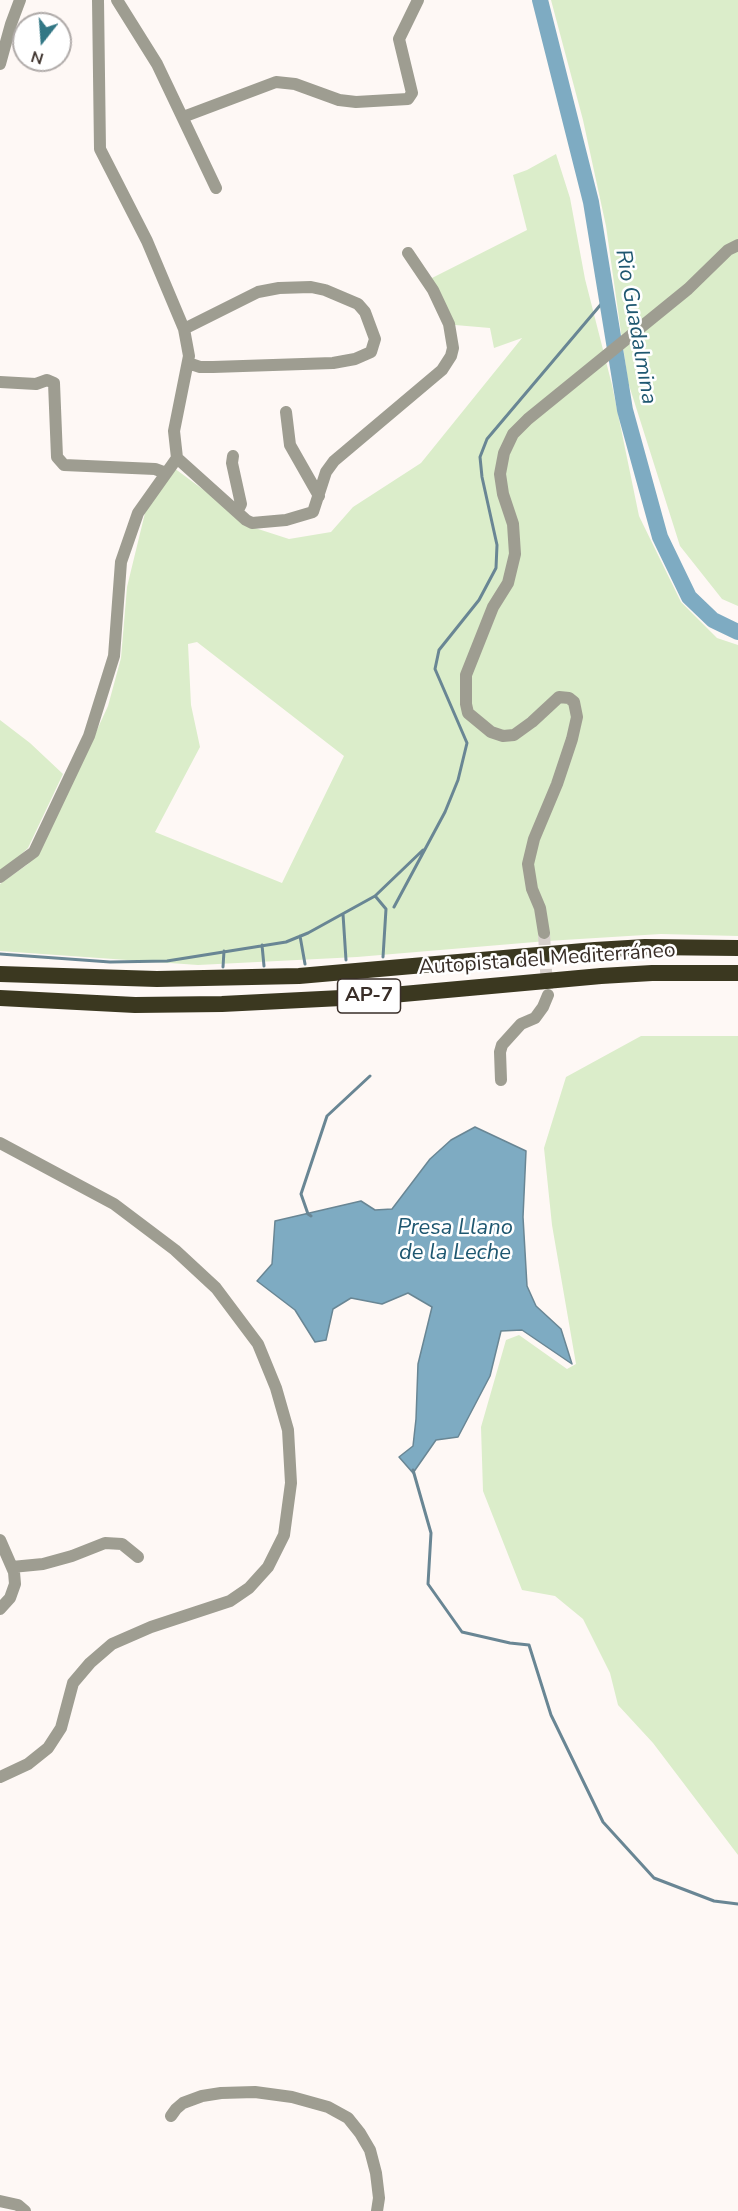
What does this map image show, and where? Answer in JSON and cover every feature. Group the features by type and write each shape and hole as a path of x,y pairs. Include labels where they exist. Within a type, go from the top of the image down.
{"highway":[{"name":"Autopista del Mediterráneo","path":"0,974 157,978 299,976 605,949 738,948"},
{"path":"0,963 78,967 157,978"},
{"name":"Autopista del Mediterráneo","path":"0,999 135,1005 222,1004 381,996 601,976 652,973 738,973"}],"street":[{"path":"0,64 20,0"},
{"path":"98,0 100,149 147,241 184,329 189,356 174,431 177,458 252,523 286,520 313,512 326,472 334,461 442,370 451,356 453,348 449,324 433,290 408,253"},
{"path":"117,0 157,64 216,188"},
{"path":"183,117 276,82 295,84 339,100 356,102 408,99 412,93 399,39 418,0"},
{"path":"544,933 528,864 534,839 557,784 572,739 577,717 574,702 569,698 559,697 514,735 503,736 491,732 468,713 466,704 466,675 493,607 508,583 515,554 513,524 503,494 500,474 504,453 513,434 528,420 688,289 728,250 738,245"},
{"path":"184,329 258,292 279,288 311,287 358,303 365,312 375,339 371,352 355,359 333,363 207,367 188,363"},
{"path":"0,382 36,384 47,380 54,383 57,456 64,465 155,469 166,473"},
{"path":"285,412 290,445 319,496"},
{"path":"233,456 232,463 241,504 237,512"},
{"path":"0,877 33,852 89,736 114,656 122,562 138,513 177,458"},
{"path":"501,1080 502,1045 521,1024 534,1018 543,1008 548,995"},
{"path":"0,1143 114,1204 175,1250 216,1288 258,1344 276,1388 288,1430 291,1483 284,1534 268,1567 249,1588 230,1601 151,1627 112,1644 90,1663 74,1683 61,1728 48,1748 28,1764 0,1777"},
{"path":"0,1540 12,1567 15,1584 10,1598 0,1609"},
{"path":"12,1567 43,1564 105,1543 122,1544 138,1557"},
{"path":"171,2116 183,2103 221,2092 255,2092 292,2097 328,2107 348,2118 370,2150 379,2198 377,2211"},
{"path":"0,2201 18,2205 25,2211"}],"green space":[{"path":"551,0 738,0 738,606 722,599 680,546 628,382 606,226 583,120"},
{"path":"556,154 570,198 585,279 612,385 639,516 681,602 717,638 738,645 738,936 661,934 357,957 198,965 0,951 0,884 28,864 84,758 108,706 121,658 127,587 145,513 174,468 255,528 289,539 331,532 353,507 421,463 522,338 494,348 490,328 455,325 430,279 527,230 513,175","holes":["197,642 344,756 282,883 155,832 200,747 191,705 188,644"]},
{"path":"0,720 30,743 63,774 28,848 0,874"},
{"path":"641,1036 738,1036 738,1855 653,1743 618,1705 610,1673 583,1619 555,1596 522,1590 483,1491 481,1427 506,1340 519,1335 567,1369 576,1364 552,1225 544,1148 566,1077"}],"water":[{"name":"Presa Llano de la Leche","path":"475,1127 526,1151 523,1217 527,1286 536,1306 561,1329 572,1364 522,1330 501,1331 490,1376 458,1437 436,1440 413,1473 399,1457 413,1446 418,1364 432,1307 408,1293 382,1304 351,1298 333,1309 326,1340 315,1342 295,1310 257,1281 272,1264 275,1221 361,1201 375,1210 392,1209 430,1159 451,1140"}],"waterway":[{"name":"Rio Guadalmina","path":"540,0 591,202 625,410 660,537 689,597 713,620 738,632"},
{"path":"394,907 445,812 458,780 467,743 435,669 439,650 479,600 496,568 497,545 482,477 480,457 487,439 608,296"},
{"path":"0,954 110,962 167,961 286,942 308,933 375,896 423,850"},
{"path":"376,897 386,909 383,957"},
{"path":"343,914 346,960"},
{"path":"300,936 305,964"},
{"path":"262,945 264,966"},
{"path":"223,967 224,951"},
{"path":"311,1216 308,1214 301,1194 327,1116 370,1076"},
{"path":"413,1470 431,1533 428,1584 462,1632 529,1645 551,1715 603,1822 654,1878 714,1901 738,1904"}],"tunnel":[{"path":"544,933 547,989"}]}
